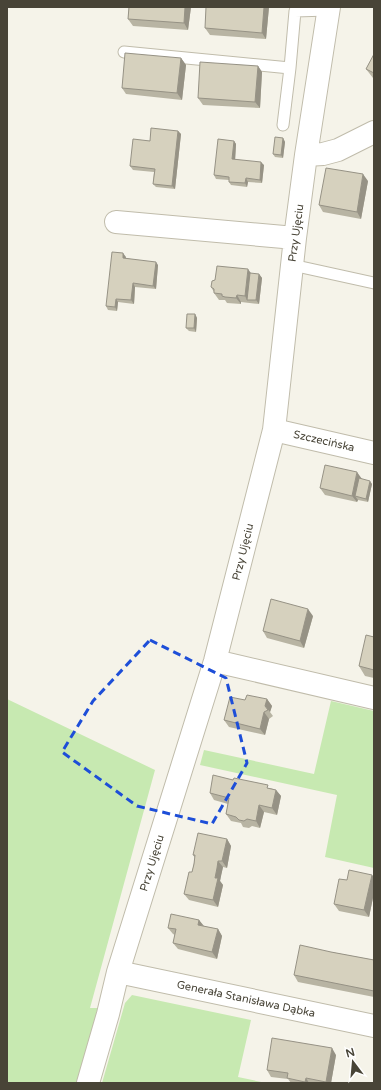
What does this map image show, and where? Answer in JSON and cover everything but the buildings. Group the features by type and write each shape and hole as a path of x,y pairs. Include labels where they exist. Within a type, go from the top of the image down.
{"street":[{"name":"Przy Ujęciu","path":"88,1083 108,1014 118,972 215,661 274,430 295,238 328,9"},
{"path":"306,155 323,154 338,150 374,132"},
{"path":"116,222 295,238"},
{"name":"Szczecińska","path":"274,430 374,453"},
{"path":"215,661 374,698"},
{"name":"Generała Stanisława Dąbka","path":"118,972 374,1026"}],"lane":[{"path":"283,125 295,9 328,9"},
{"path":"124,52 290,68"},
{"path":"292,265 374,284"}],"highlighted area":[{"path":"150,640 226,678 247,763 212,824 137,806 62,752 93,701"}],"green space":[{"path":"7,699 155,770 90,1008 108,1008 84,1083 7,1083"},
{"path":"331,701 374,711 374,868 325,857 337,795 200,765 204,750 314,774"},
{"path":"132,995 251,1020 238,1077 266,1083 102,1083 125,1003"}]}
